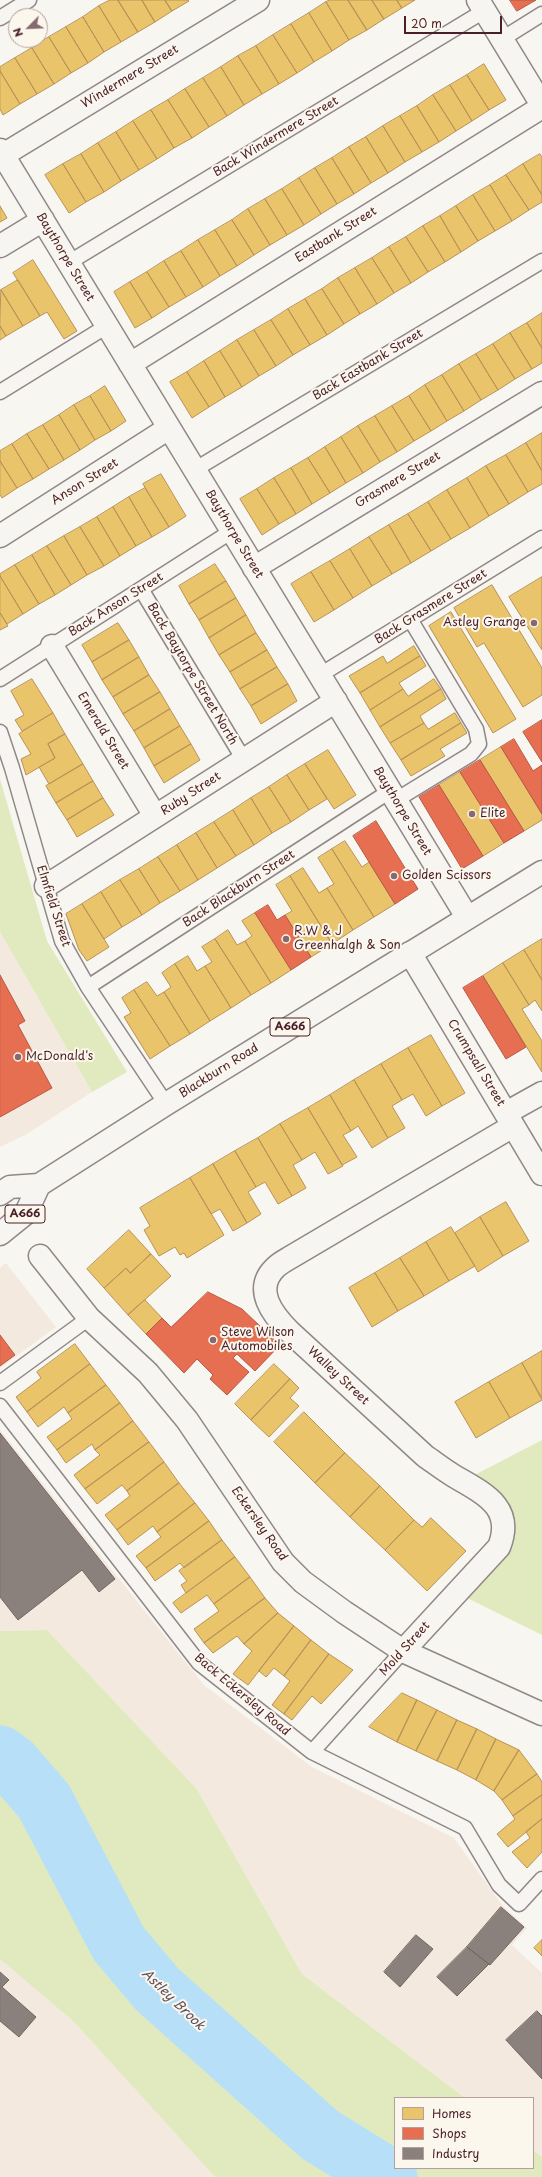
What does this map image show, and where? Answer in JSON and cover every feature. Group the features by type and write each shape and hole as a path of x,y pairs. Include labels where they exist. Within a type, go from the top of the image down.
{"main road":[{"name":"Windermere Street","path":"1,153 258,0"},
{"path":"481,5 542,106"},
{"name":"Eastbank Street","path":"130,364 542,106"},
{"name":"Baythorpe Street","path":"1,153 467,917"},
{"path":"0,246 42,220"},
{"name":"Grasmere Street","path":"254,568 542,393"},
{"name":"Anson Street","path":"0,536 169,428"},
{"name":"Emerald Street","path":"52,646 155,816"},
{"name":"Ruby Street","path":"46,886 336,701"},
{"name":"Blackburn Road","path":"0,1194 10,1188 40,1184 166,1104 542,872"},
{"name":"Crumpsall Street","path":"410,953 542,1174"},
{"name":"Walley Street","path":"499,1547 504,1536 504,1521 498,1509 489,1497 443,1470 414,1447 290,1332 272,1314 266,1295 267,1281 275,1267 510,1120 542,1093"},
{"name":"A666","path":"0,1234 26,1213 40,1184"},
{"name":"Eckersley Road","path":"40,1256 89,1318 148,1373 188,1420 283,1562 303,1582 332,1604 403,1651 542,1714"},
{"name":"Mold Street","path":"403,1651 499,1547"}],"lane":[{"path":"0,18 29,0"},
{"name":"Back Windermere Street","path":"68,262 481,5"},
{"path":"502,39 542,14"},
{"name":"Back Eastbank Street","path":"194,470 542,261"},
{"path":"0,392 107,326"},
{"name":"Back Anson Street","path":"0,679 232,531"},
{"name":"Back Grasmere Street","path":"320,675 542,538"},
{"name":"Back Baytorpe Street North","path":"141,589 244,760"},
{"name":"Back Blackburn Street","path":"88,987 393,795 471,754 479,744 476,729 410,619"},
{"name":"Elmfield Street","path":"0,732 62,941 88,987 166,1104"},
{"path":"0,1383 89,1318"},
{"name":"Back Eckersley Road","path":"0,1406 199,1663 312,1752 465,1828 499,1885 519,1904 542,1879"},
{"name":"Mold Street","path":"312,1752 403,1651"}],"shaded area":[{"path":"0,932 92,1092 27,1134 0,1147"},
{"path":"6,1263 56,1327 0,1368 0,1268"},
{"path":"0,1430 204,1685 312,1767 454,1838 502,1905 527,1928 512,1945 542,1973 542,2157 534,2151 534,2097 464,2097 302,1974 196,1788 47,1630 0,1631"},
{"path":"0,1959 74,2022 215,2177 0,2177"}],"green space":[{"path":"0,779 47,941 127,1072 92,1092 0,932"},
{"path":"542,1440 542,1635 457,1593 504,1521 463,1481"},
{"path":"47,1630 196,1788 302,1974 464,2097 394,2097 394,2169 534,2169 534,2151 542,2157 542,2177 215,2177 74,2022 0,1959 0,1631"}],"building: Homes":[{"path":"110,0 118,0 138,32 121,42 99,6"},
{"path":"118,0 142,0 155,22 138,32"},
{"path":"142,0 165,0 172,11 155,22"},
{"path":"165,0 188,0 189,1 172,11"},
{"path":"330,0 348,0 367,30 349,40 326,2"},
{"path":"348,0 372,0 384,19 367,30"},
{"path":"372,0 397,0 402,8 384,19"},
{"path":"397,0 415,0 402,8"},
{"path":"326,2 349,40 332,51 309,13"},
{"path":"99,6 121,42 104,52 83,17"},
{"path":"309,13 332,51 314,62 291,24"},
{"path":"83,17 104,52 88,63 66,27"},
{"path":"291,24 314,62 297,73 273,35"},
{"path":"66,27 88,63 71,73 49,37"},
{"path":"273,35 297,73 279,84 256,46"},
{"path":"48,38 71,73 54,84 32,48 48,48"},
{"path":"256,46 279,84 262,94 238,56"},
{"path":"32,48 54,84 37,94 15,58"},
{"path":"238,56 262,94 244,105 221,67"},
{"path":"15,58 37,94 20,104 0,71 0,67"},
{"path":"484,64 506,100 489,110 467,75"},
{"path":"221,67 244,105 227,116 203,78"},
{"path":"0,71 20,104 3,115 0,109"},
{"path":"467,75 489,110 472,121 450,85"},
{"path":"203,78 227,116 209,127 185,89"},
{"path":"450,85 472,121 456,131 433,95"},
{"path":"185,89 209,127 192,138 168,100"},
{"path":"433,95 456,131 439,142 417,106"},
{"path":"168,100 192,138 174,148 151,110"},
{"path":"417,106 439,142 422,152 400,116"},
{"path":"151,110 174,148 157,159 133,121"},
{"path":"400,116 422,152 405,162 383,126"},
{"path":"133,121 157,159 139,170 116,132"},
{"path":"383,126 405,162 388,173 366,137"},
{"path":"116,132 139,170 121,181 98,143"},
{"path":"366,137 388,173 371,183 349,147"},
{"path":"98,143 121,181 104,192 81,154"},
{"path":"349,147 371,183 354,194 332,158"},
{"path":"81,154 104,192 86,202 63,164"},
{"path":"540,154 542,157 542,195 523,164"},
{"path":"332,158 354,194 337,204 315,168"},
{"path":"63,164 86,202 69,213 45,175"},
{"path":"523,164 542,195 542,202 529,210 506,175"},
{"path":"315,168 337,204 321,214 299,178"},
{"path":"506,175 529,210 512,221 490,185"},
{"path":"299,178 321,214 304,225 282,189"},
{"path":"490,185 512,221 495,231 473,195"},
{"path":"282,189 304,225 287,235 265,199"},
{"path":"473,195 495,231 478,241 456,206"},
{"path":"265,199 287,235 270,245 248,209"},
{"path":"0,206 7,218 0,222"},
{"path":"456,206 478,241 461,252 440,216"},
{"path":"248,209 270,245 254,255 232,220"},
{"path":"440,216 461,252 445,262 423,226"},
{"path":"232,220 254,255 237,266 215,230"},
{"path":"423,226 445,262 428,272 406,237"},
{"path":"215,230 237,266 220,276 198,240"},
{"path":"406,237 428,272 411,283 389,247"},
{"path":"198,240 220,276 203,287 181,251"},
{"path":"389,247 411,283 394,293 372,258"},
{"path":"181,251 203,287 186,297 164,261"},
{"path":"372,258 394,293 377,304 355,268"},
{"path":"33,260 77,331 64,339 47,312 40,316 13,273"},
{"path":"164,261 186,297 169,307 147,272"},
{"path":"355,268 377,304 360,314 338,278"},
{"path":"147,272 169,307 152,318 130,282"},
{"path":"338,278 360,314 344,324 322,289"},
{"path":"18,280 40,316 23,326 1,290"},
{"path":"130,282 152,318 135,328 114,292"},
{"path":"322,289 344,324 327,335 305,299"},
{"path":"1,290 23,326 6,336 0,326"},
{"path":"305,299 327,335 310,345 288,309"},
{"path":"288,309 310,345 293,355 271,320"},
{"path":"542,313 542,348 527,323"},
{"path":"271,320 293,355 276,366 254,330"},
{"path":"527,323 542,348 542,363 532,369 510,333"},
{"path":"0,326 6,336 0,340"},
{"path":"254,330 276,366 259,376 237,340"},
{"path":"510,333 532,369 515,379 493,344"},
{"path":"237,340 259,376 242,387 220,351"},
{"path":"493,344 515,379 498,390 476,354"},
{"path":"220,351 242,387 225,397 204,361"},
{"path":"476,354 498,390 481,400 459,364"},
{"path":"204,361 225,397 209,407 187,372"},
{"path":"459,364 481,400 464,411 442,375"},
{"path":"187,372 209,407 192,418 170,382"},
{"path":"442,375 464,411 447,421 425,385"},
{"path":"425,385 447,421 431,431 409,396"},
{"path":"105,386 126,421 111,431 90,396"},
{"path":"90,396 111,431 95,440 74,405"},
{"path":"409,396 431,431 414,441 392,406"},
{"path":"74,405 95,440 80,450 59,415"},
{"path":"392,406 414,441 397,452 375,416"},
{"path":"59,415 80,450 64,460 43,425"},
{"path":"375,416 397,452 380,462 358,426"},
{"path":"43,425 64,460 49,469 27,434"},
{"path":"358,426 380,462 363,473 341,437"},
{"path":"542,433 542,471 526,443"},
{"path":"27,434 49,469 33,479 12,444"},
{"path":"341,437 363,473 346,483 325,447"},
{"path":"526,443 542,471 542,484 528,492 506,455"},
{"path":"12,444 33,479 17,488 0,461 0,451"},
{"path":"325,447 346,483 330,493 308,458"},
{"path":"506,455 528,492 509,504 486,466"},
{"path":"308,458 330,493 312,504 291,468"},
{"path":"0,461 17,488 2,498 0,495"},
{"path":"486,466 509,504 489,516 467,478"},
{"path":"291,468 312,504 296,514 274,478"},
{"path":"161,474 186,516 169,527 143,484"},
{"path":"274,478 296,514 279,524 257,489"},
{"path":"467,478 489,516 470,528 447,490"},
{"path":"145,488 169,527 152,537 129,497"},
{"path":"257,489 279,524 262,535 240,499"},
{"path":"447,490 470,528 451,539 428,502"},
{"path":"129,497 152,537 136,546 113,507"},
{"path":"428,502 451,539 431,551 408,514"},
{"path":"113,507 136,546 120,556 97,517"},
{"path":"408,514 431,551 411,563 389,525"},
{"path":"97,517 120,556 104,566 80,527"},
{"path":"389,525 411,563 392,574 369,537"},
{"path":"80,527 104,566 87,575 64,536"},
{"path":"64,536 87,575 71,585 47,546"},
{"path":"369,537 392,574 372,586 350,549"},
{"path":"47,546 71,585 55,595 32,555"},
{"path":"350,549 372,586 353,598 330,561"},
{"path":"32,555 55,595 39,604 15,565"},
{"path":"330,561 353,598 334,610 311,572"},
{"path":"215,564 226,581 189,604 179,586"},
{"path":"15,565 39,604 23,614 0,576 0,574"},
{"path":"311,572 334,610 314,622 291,584"},
{"path":"0,576 23,614 7,624 0,613"},
{"name":"Astley Grange","path":"542,577 542,650 509,597"},
{"path":"226,581 236,598 199,620 189,604"},
{"path":"492,585 542,668 542,695 523,707 484,643 477,647 454,608"},
{"path":"236,598 246,615 209,638 199,620"},
{"path":"451,612 516,719 493,733 429,626"},
{"path":"0,613 8,626 0,630"},
{"path":"246,615 256,633 219,655 209,638"},
{"path":"118,623 129,640 92,662 82,645"},
{"path":"256,633 267,650 230,672 219,655"},
{"path":"129,640 139,657 102,680 92,662"},
{"path":"414,646 420,656 360,693 349,676 383,656 387,663"},
{"path":"267,650 277,667 240,689 230,672"},
{"path":"420,656 426,666 399,683 403,689 370,710 360,693"},
{"path":"139,657 149,675 113,697 102,680"},
{"path":"277,667 288,684 251,706 240,689"},
{"path":"149,675 160,692 123,714 113,697"},
{"path":"32,679 53,713 22,731 15,720 24,715 11,691"},
{"path":"434,679 441,689 380,727 370,710 403,689 408,696"},
{"path":"288,684 297,701 261,724 251,706"},
{"path":"441,689 446,699 420,716 424,723 390,743 380,727"},
{"path":"160,692 170,709 134,731 123,714"},
{"path":"170,709 180,726 144,748 134,731"},
{"path":"53,713 65,734 48,744 55,758 26,775 21,759 31,754 19,734"},
{"path":"455,713 461,723 401,760 390,743 424,723 428,729"},
{"path":"461,723 467,733 440,749 445,756 411,776 401,760"},
{"path":"180,726 191,744 154,766 144,748"},
{"path":"65,734 83,764 49,784 39,767 55,758 48,744"},
{"path":"191,744 200,760 164,783 154,766"},
{"path":"501,747 542,814 542,820 524,831 480,760"},
{"path":"328,750 356,795 334,809 305,764"},
{"path":"83,764 93,781 56,803 46,786"},
{"path":"305,764 327,799 309,810 287,775"},
{"name":"Elite","path":"460,772 504,843 483,856 439,785"},
{"path":"287,775 309,810 291,822 269,787"},
{"path":"93,781 103,798 67,820 56,803"},
{"path":"269,787 291,822 272,833 251,798"},
{"path":"103,798 114,815 77,837 67,820"},
{"path":"251,798 272,833 254,845 233,810"},
{"path":"233,810 254,845 236,856 214,822"},
{"path":"214,822 236,856 217,868 196,833"},
{"path":"196,833 217,868 198,880 177,845"},
{"path":"345,841 362,867 369,862 395,904 374,917 332,849"},
{"path":"177,845 198,880 180,891 158,857"},
{"path":"332,849 374,917 353,930 327,888 334,884 318,858"},
{"path":"158,857 180,891 160,903 139,869"},
{"path":"303,868 319,893 327,888 353,930 332,944 290,876"},
{"path":"139,869 160,903 142,915 120,880"},
{"path":"290,876 332,944 311,957 285,915 292,911 276,885"},
{"path":"120,880 142,915 122,927 101,892"},
{"path":"101,892 122,927 104,939 82,904"},
{"path":"82,904 109,947 87,961 79,950 66,914"},
{"path":"255,913 291,970 271,983 245,941 252,936 242,921"},
{"path":"228,930 237,945 245,941 271,983 251,995 215,939"},
{"path":"215,939 251,995 231,1008 205,966 212,962 202,947"},
{"path":"542,939 542,980 524,950"},
{"path":"524,950 542,980 542,1011 535,1000 529,1005 503,963"},
{"path":"188,956 197,971 205,966 231,1008 210,1021 175,964"},
{"path":"503,963 529,1005 522,1009 542,1041 542,1072 483,976"},
{"path":"175,964 210,1021 190,1034 164,992 171,987 162,973"},
{"path":"147,982 157,996 164,992 190,1034 170,1046 134,990"},
{"path":"134,990 170,1046 150,1059 124,1017 131,1013 122,998"},
{"path":"431,1035 465,1093 442,1106 408,1048"},
{"path":"408,1048 442,1106 426,1116 413,1094 402,1100 381,1064"},
{"path":"381,1064 402,1100 392,1106 405,1128 388,1138 354,1080"},
{"path":"354,1080 388,1138 372,1148 358,1126 351,1131 330,1095"},
{"path":"330,1095 351,1131 343,1135 357,1157 342,1165 308,1108"},
{"path":"308,1108 343,1166 328,1174 315,1152 302,1160 280,1124"},
{"path":"280,1124 302,1160 293,1165 306,1188 292,1196 258,1138"},
{"path":"258,1138 292,1196 278,1204 265,1182 256,1187 235,1151"},
{"path":"235,1151 256,1187 248,1192 261,1214 247,1223 213,1164"},
{"path":"213,1164 247,1223 233,1231 220,1209 211,1214 190,1178"},
{"path":"190,1178 224,1235 187,1258 184,1253 180,1255 175,1247 159,1256 144,1230 150,1226 140,1208"},
{"path":"506,1202 529,1241 503,1256 480,1217"},
{"path":"480,1217 503,1256 478,1272 455,1233"},
{"path":"451,1227 475,1266 449,1281 426,1242"},
{"path":"129,1230 151,1254 130,1273 126,1268 104,1288 87,1269"},
{"path":"426,1242 449,1281 424,1296 400,1258"},
{"path":"151,1254 171,1276 128,1315 104,1288 126,1268 130,1273"},
{"path":"400,1258 424,1296 398,1311 375,1273"},
{"path":"375,1273 398,1311 372,1327 349,1288"},
{"path":"145,1300 162,1318 146,1334 128,1315"},
{"path":"75,1344 90,1364 27,1412 16,1397 41,1378 37,1372"},
{"path":"542,1351 542,1398 522,1363"},
{"path":"522,1363 542,1400 510,1418 489,1382"},
{"path":"90,1364 106,1385 68,1413 64,1407 38,1427 27,1412"},
{"path":"274,1364 290,1379 251,1420 235,1404"},
{"path":"290,1379 299,1388 290,1398 299,1406 269,1437 251,1420"},
{"path":"489,1382 510,1418 476,1438 455,1402"},
{"path":"106,1385 120,1403 57,1450 47,1437 72,1419 68,1413"},
{"path":"120,1403 133,1421 95,1450 92,1444 66,1463 57,1450"},
{"path":"304,1412 345,1453 315,1483 274,1442"},
{"path":"133,1421 149,1442 85,1489 74,1475 100,1455 95,1450"},
{"path":"149,1442 164,1462 127,1491 122,1485 97,1504 85,1489"},
{"path":"345,1453 380,1486 350,1517 315,1483"},
{"path":"164,1462 179,1483 117,1530 105,1515 130,1496 127,1491"},
{"path":"179,1483 195,1503 157,1532 153,1526 128,1545 117,1530"},
{"path":"380,1486 414,1520 385,1550 350,1517"},
{"path":"195,1503 209,1521 146,1568 136,1556 161,1537 157,1532"},
{"path":"431,1518 466,1551 427,1591 385,1550 414,1520 422,1527"},
{"path":"209,1521 222,1540 184,1568 180,1563 155,1581 146,1568"},
{"path":"222,1540 235,1557 186,1593 181,1585 187,1581 179,1571"},
{"path":"235,1557 250,1577 214,1604 207,1595 181,1613 173,1603"},
{"path":"250,1577 265,1598 204,1643 194,1629 219,1611 214,1604"},
{"path":"265,1598 278,1613 244,1644 237,1636 213,1653 204,1643"},
{"path":"278,1613 294,1626 248,1685 233,1674 252,1651 244,1644"},
{"path":"294,1626 311,1640 284,1676 274,1668 266,1677 259,1671"},
{"path":"311,1640 329,1654 284,1714 272,1705 290,1681 284,1676"},
{"path":"329,1654 353,1670 321,1704 312,1696 292,1720 284,1714"},
{"path":"402,1693 417,1700 397,1742 369,1727"},
{"path":"417,1700 437,1710 416,1751 397,1742"},
{"path":"437,1710 457,1720 437,1761 416,1751"},
{"path":"457,1720 477,1729 457,1770 437,1761"},
{"path":"477,1729 496,1739 476,1780 457,1770"},
{"path":"496,1739 519,1750 494,1791 476,1780"},
{"path":"519,1750 537,1774 502,1800 494,1791"},
{"path":"537,1774 542,1782 542,1795 513,1816 502,1800"},
{"path":"542,1795 542,1819 508,1847 497,1834 515,1819 513,1816"},
{"path":"542,1819 542,1852 527,1868 512,1852 530,1838 526,1832"},
{"path":"542,1940 542,1956 534,1948"}],"building: Shops":[{"path":"510,0 536,0 517,11"},
{"path":"542,720 542,762 523,732"},
{"path":"514,739 533,771 542,765 542,814 501,747"},
{"path":"480,760 524,831 504,843 460,772"},
{"path":"439,785 483,856 462,869 419,797"},
{"name":"Golden Scissors","path":"376,821 418,889 395,904 353,836"},
{"name":"R.W & J Greenhalgh & Son","path":"268,905 277,920 285,915 311,957 291,970 255,913"},
{"name":"McDonald's","path":"0,975 25,1021 18,1025 52,1088 0,1117"},
{"path":"483,976 526,1047 506,1059 463,988"},
{"name":"Steve Wilson Automobiles","path":"208,1292 242,1309 280,1345 255,1371 237,1354 233,1358 249,1372 227,1395 210,1379 213,1375 197,1359 184,1373 146,1334 162,1318 171,1327"},
{"path":"0,1335 15,1355 0,1366"}],"building: Industry":[{"path":"0,1433 115,1579 99,1592 82,1570 18,1620 0,1597"},
{"path":"501,1907 524,1927 490,1965 467,1947"},
{"path":"416,1935 433,1949 400,1987 384,1972"},
{"path":"467,1947 489,1964 457,1996 437,1977"},
{"path":"0,1972 9,1980 2,1987 36,2017 19,2037 0,2021"},
{"path":"537,2011 542,2016 542,2079 506,2040"}],"waterway":[{"name":"Astley Brook","path":"0,1755 12,1764 44,1801 119,1944 157,1989 320,2135 388,2177"}],"place":[{"name":"Astley Grange","path":"534,623"},
{"name":"Elite","path":"472,814"},
{"name":"Golden Scissors","path":"394,876"},
{"name":"R.W & J Greenhalgh & Son","path":"286,939"},
{"name":"McDonald's","path":"18,1057"},
{"name":"Steve Wilson Automobiles","path":"213,1340"}]}
